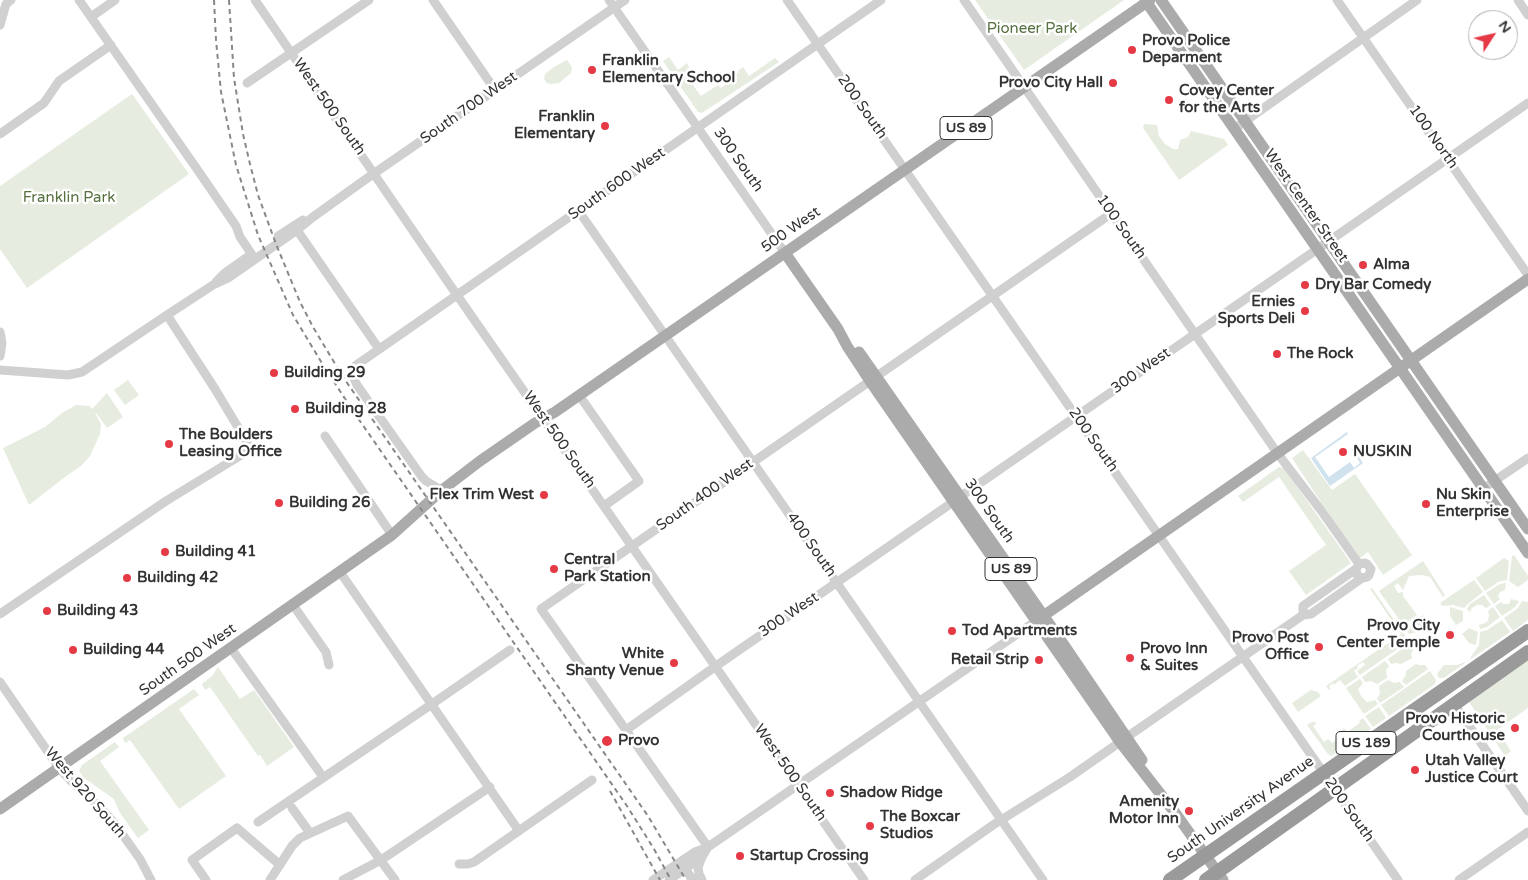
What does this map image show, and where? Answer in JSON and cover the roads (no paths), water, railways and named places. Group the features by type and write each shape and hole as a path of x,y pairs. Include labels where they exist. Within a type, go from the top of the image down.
{"highway":[{"name":"South University Avenue","path":"1170,880 1528,631"},
{"name":"US 189","path":"1215,877 1528,652"}],"main road":[{"name":"West Center Street","path":"1161,0 1245,121 1400,368 1528,553"},
{"name":"500 West","path":"453,482 476,464 665,336 1148,1"},
{"name":"West Center Street","path":"1148,1 1234,129 1411,360 1528,529"},
{"name":"300 South","path":"785,253 838,330 853,343 873,379 1176,814 1204,855 1215,877"},
{"path":"1040,618 1528,279"},
{"name":"South 500 West","path":"0,809 392,535 441,490 453,482"},
{"name":"South 500 West","path":"392,535 410,526 449,491 453,482"}],"street":[{"path":"0,25 6,4 11,0"},
{"path":"79,0 236,226 240,237 256,255"},
{"path":"91,17 115,0"},
{"name":"West 500 South","path":"255,0 864,880"},
{"path":"248,83 368,0"},
{"path":"433,0 495,90"},
{"name":"South 700 West","path":"256,255 297,230 375,173 495,90 612,4 625,0"},
{"name":"200 South","path":"787,0 1398,880"},
{"name":"South 600 West","path":"441,490 422,477 354,380 352,374 354,368 457,294 881,0"},
{"name":"100 South","path":"964,0 1278,454 1320,509 1357,566"},
{"name":"100 North","path":"1337,0 1528,275"},
{"path":"1234,129 1417,0"},
{"path":"1518,0 1528,15"},
{"name":"300 South","path":"612,4 785,253"},
{"path":"0,134 44,103 59,81 111,45"},
{"name":"300 West","path":"626,730 1322,244 1528,103"},
{"name":"400 South","path":"578,210 1043,880"},
{"name":"South 400 West","path":"626,730 541,609 1112,213"},
{"name":"South 700 West","path":"0,370 68,376 82,372 167,314 228,278 298,222 313,217"},
{"path":"297,230 379,349"},
{"path":"0,614 166,501 251,449 167,314"},
{"path":"0,332 2,342 0,356"},
{"path":"579,395 638,481 604,506"},
{"path":"325,436 392,535"},
{"path":"1484,488 1528,458"},
{"path":"915,880 1002,820 1070,777 1302,615 1311,614 1369,575 1371,569 1367,564 1362,563 1357,566 1303,606 1302,615"},
{"path":"1357,566 1357,575 1362,578"},
{"path":"340,572 519,831"},
{"path":"293,605 326,652 329,665"},
{"path":"653,880 695,852 708,847 1040,618"},
{"path":"231,648 323,777"},
{"path":"258,822 510,650"},
{"name":"West 920 South","path":"0,682 59,768 77,788 111,818 140,859 151,880"},
{"path":"1454,704 1528,811"},
{"path":"626,730 708,847"},
{"path":"460,864 474,862 592,780"},
{"path":"343,880 381,860 490,788"},
{"path":"292,808 310,834"},
{"path":"270,880 292,846 300,838 348,816 395,880"},
{"path":"206,880 192,860 237,828 280,865"},
{"path":"1459,880 1528,832"},
{"path":"702,880 698,867 708,847"},
{"path":"669,880 702,857"},
{"path":"685,869 693,880"}],"water":[{"path":"1347,432 1348,434 1315,457 1329,477 1350,462 1354,468 1360,463 1358,456 1363,463 1330,486 1311,458"}],"railway":[{"path":"214,0 221,92 236,165 258,235 293,315 353,411 627,806 671,880"},
{"path":"229,0 234,78 250,164 258,195 300,302 343,377 648,816 686,880"},
{"path":"610,791 660,880"}],"place":[{"name":"Provo Police Deparment","path":"1132,50"},
{"name":"Franklin Elementary School","path":"592,70"},
{"name":"Provo City Hall","path":"1113,83"},
{"name":"Covey Center for the Arts","path":"1169,100"},
{"name":"Franklin Elementary","path":"605,126"},
{"name":"Alma","path":"1363,265"},
{"name":"Dry Bar Comedy","path":"1305,285"},
{"name":"Ernies Sports Deli","path":"1305,311"},
{"name":"The Rock","path":"1277,354"},
{"name":"Building 29","path":"274,373"},
{"name":"Building 28","path":"295,409"},
{"name":"The Boulders Leasing Office","path":"169,444"},
{"name":"NUSKIN","path":"1343,452"},
{"name":"Flex Trim West","path":"544,495"},
{"name":"Building 26","path":"279,503"},
{"name":"Nu Skin Enterprise","path":"1426,504"},
{"name":"Building 41","path":"165,552"},
{"name":"Central Park Station","path":"554,569"},
{"name":"Building 42","path":"127,578"},
{"name":"Building 43","path":"47,611"},
{"name":"Tod Apartments","path":"952,631"},
{"name":"Provo City Center Temple","path":"1450,635"},
{"name":"Provo Post Office","path":"1319,647"},
{"name":"Building 44","path":"73,650"},
{"name":"Provo Inn & Suites","path":"1130,658"},
{"name":"Retail Strip","path":"1039,660"},
{"name":"White Shanty Venue","path":"674,663"},
{"name":"Provo Historic Courthouse","path":"1515,728"},
{"name":"Provo","path":"607,741"},
{"name":"Utah Valley Justice Court","path":"1415,770"},
{"name":"Shadow Ridge","path":"830,793"},
{"name":"Amenity Motor Inn","path":"1189,811"},
{"name":"The Boxcar Studios","path":"870,826"},
{"name":"Startup Crossing","path":"740,856"}],"park label":[{"name":"Pioneer Park","path":"1032,29"},
{"name":"Franklin Park","path":"69,198"}]}
